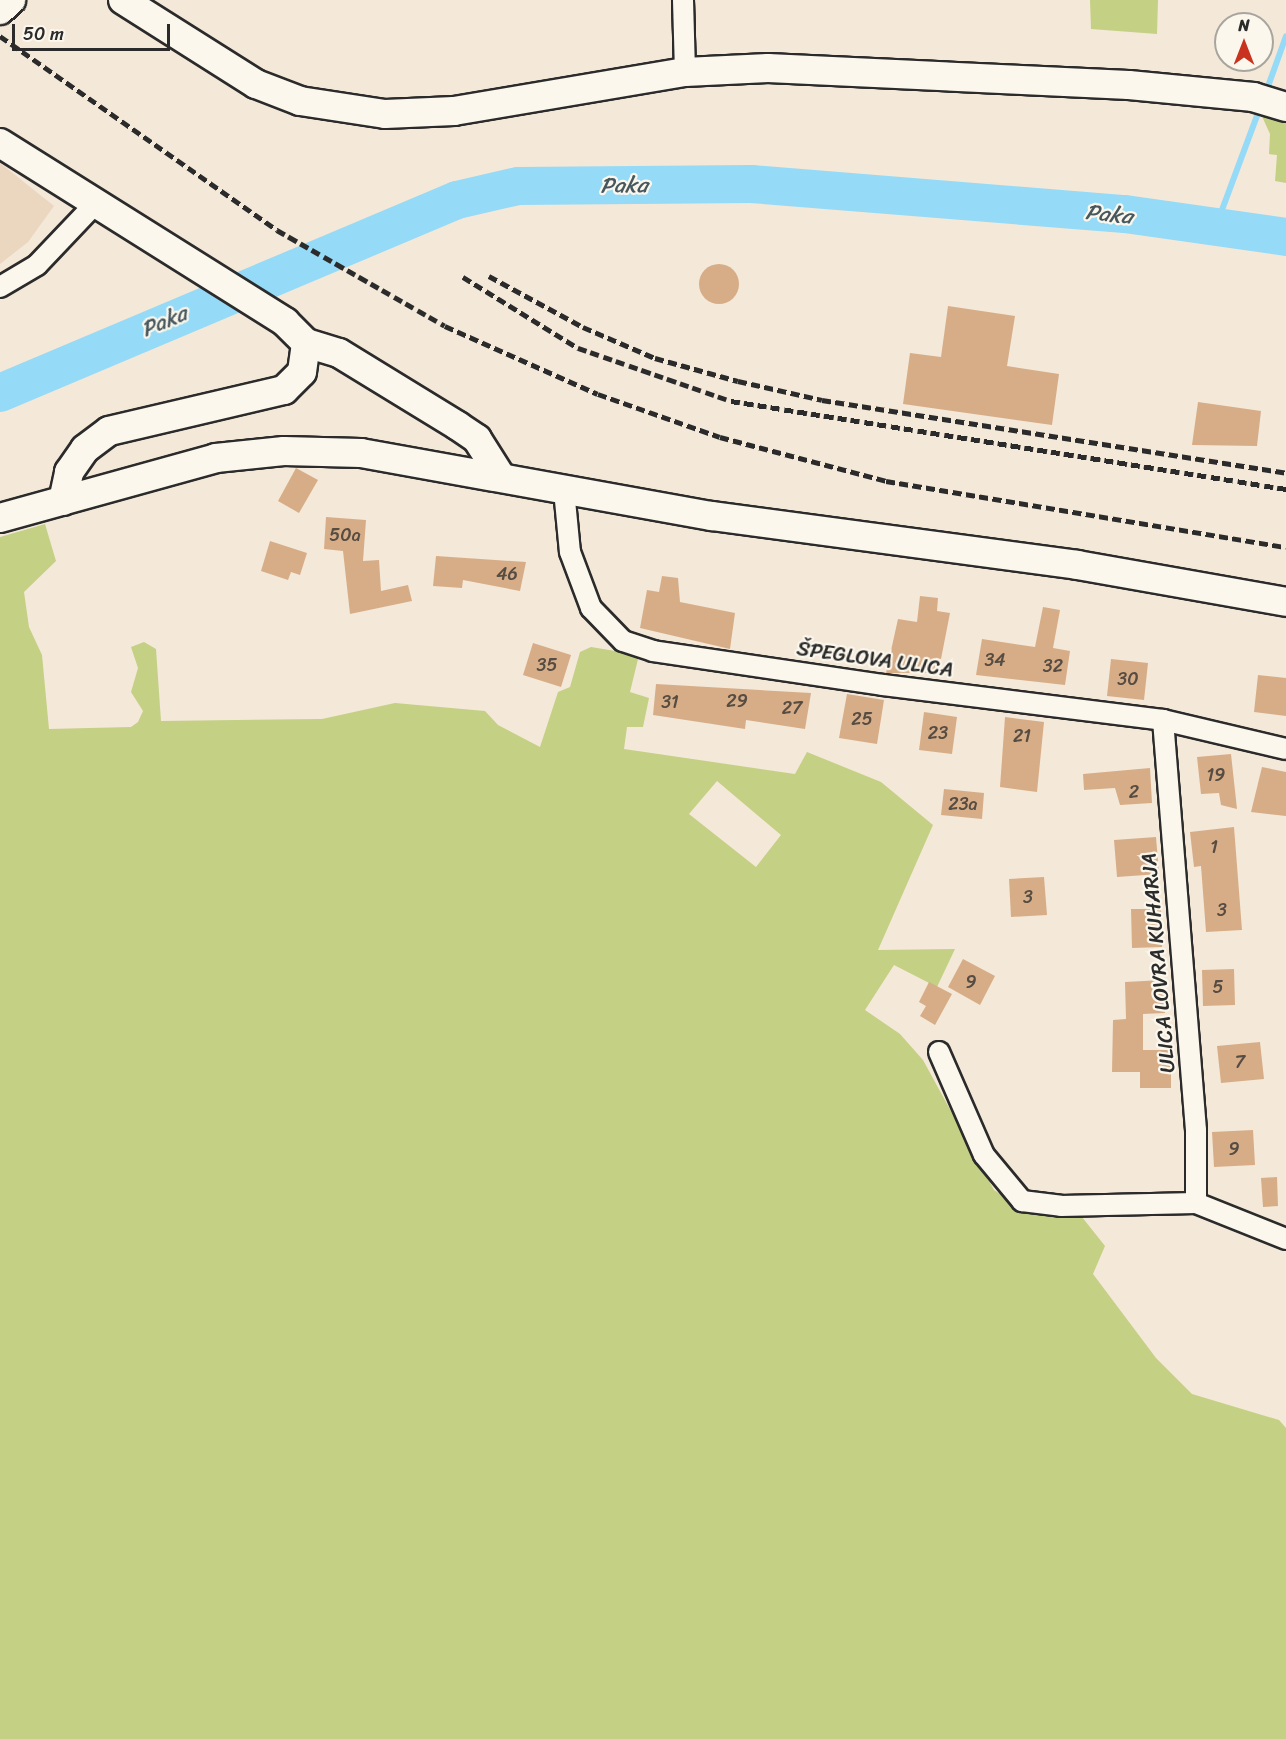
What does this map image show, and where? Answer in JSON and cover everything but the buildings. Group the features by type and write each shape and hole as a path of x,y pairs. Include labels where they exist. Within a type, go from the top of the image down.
{"street":[{"path":"0,10 11,0"},
{"path":"123,0 256,84 341,110 454,111 686,72 947,73 1253,97 1286,107"},
{"path":"684,0 686,72"},
{"path":"0,143 165,251 285,322 306,343 339,354 477,439 501,477"},
{"path":"0,287 37,265 94,205"},
{"path":"63,501 69,472 85,449 109,431 284,390 302,372 306,343"},
{"path":"0,518 216,458 284,451 361,453 564,490 812,531 1077,565 1286,602"},
{"name":"ŠPEGLOVA ULICA","path":"564,490 570,552 591,608 623,641 653,651 883,685 1163,720 1286,749"},
{"name":"ULICA LOVRA KUHARJA","path":"1163,720 1196,1130 1196,1203"},
{"path":"939,1052 984,1155 1022,1201 1061,1206 1196,1203 1286,1239"}],"shaded area":[{"path":"0,163 54,206 28,242 0,264"}],"green space":[{"path":"1090,0 1158,0 1157,34 1091,29"},
{"path":"1260,112 1286,121 1286,183 1275,181 1277,155 1269,154 1270,134"},
{"path":"45,524 56,561 24,592 29,627 42,655 49,729 131,727 138,722 143,711 131,692 138,668 131,647 144,642 156,649 161,721 322,719 395,703 485,711 498,725 540,747 558,692 570,687 580,652 591,647 639,655 630,692 649,698 643,727 627,727 624,749 795,774 807,752 881,782 933,825 878,950 955,949 937,987 894,965 865,1010 900,1034 923,1060 994,1190 1022,1208 1078,1212 1105,1246 1093,1274 1156,1358 1192,1394 1279,1420 1286,1428 1286,1739 0,1739 0,537","holes":["717,781 781,835 756,867 689,814"]}],"waterway":[{"path":"1266,92 1286,36"},
{"path":"1216,226 1260,108"},
{"name":"Paka","path":"0,393 457,200 518,186 751,184 1125,214 1286,237"}],"railway":[{"path":"0,36 277,230 445,326 598,394 720,437 886,481 1286,547"},
{"path":"489,276 583,327 655,358 738,381 822,400 1286,473"},
{"path":"463,277 578,348 731,401 1286,489"}]}
